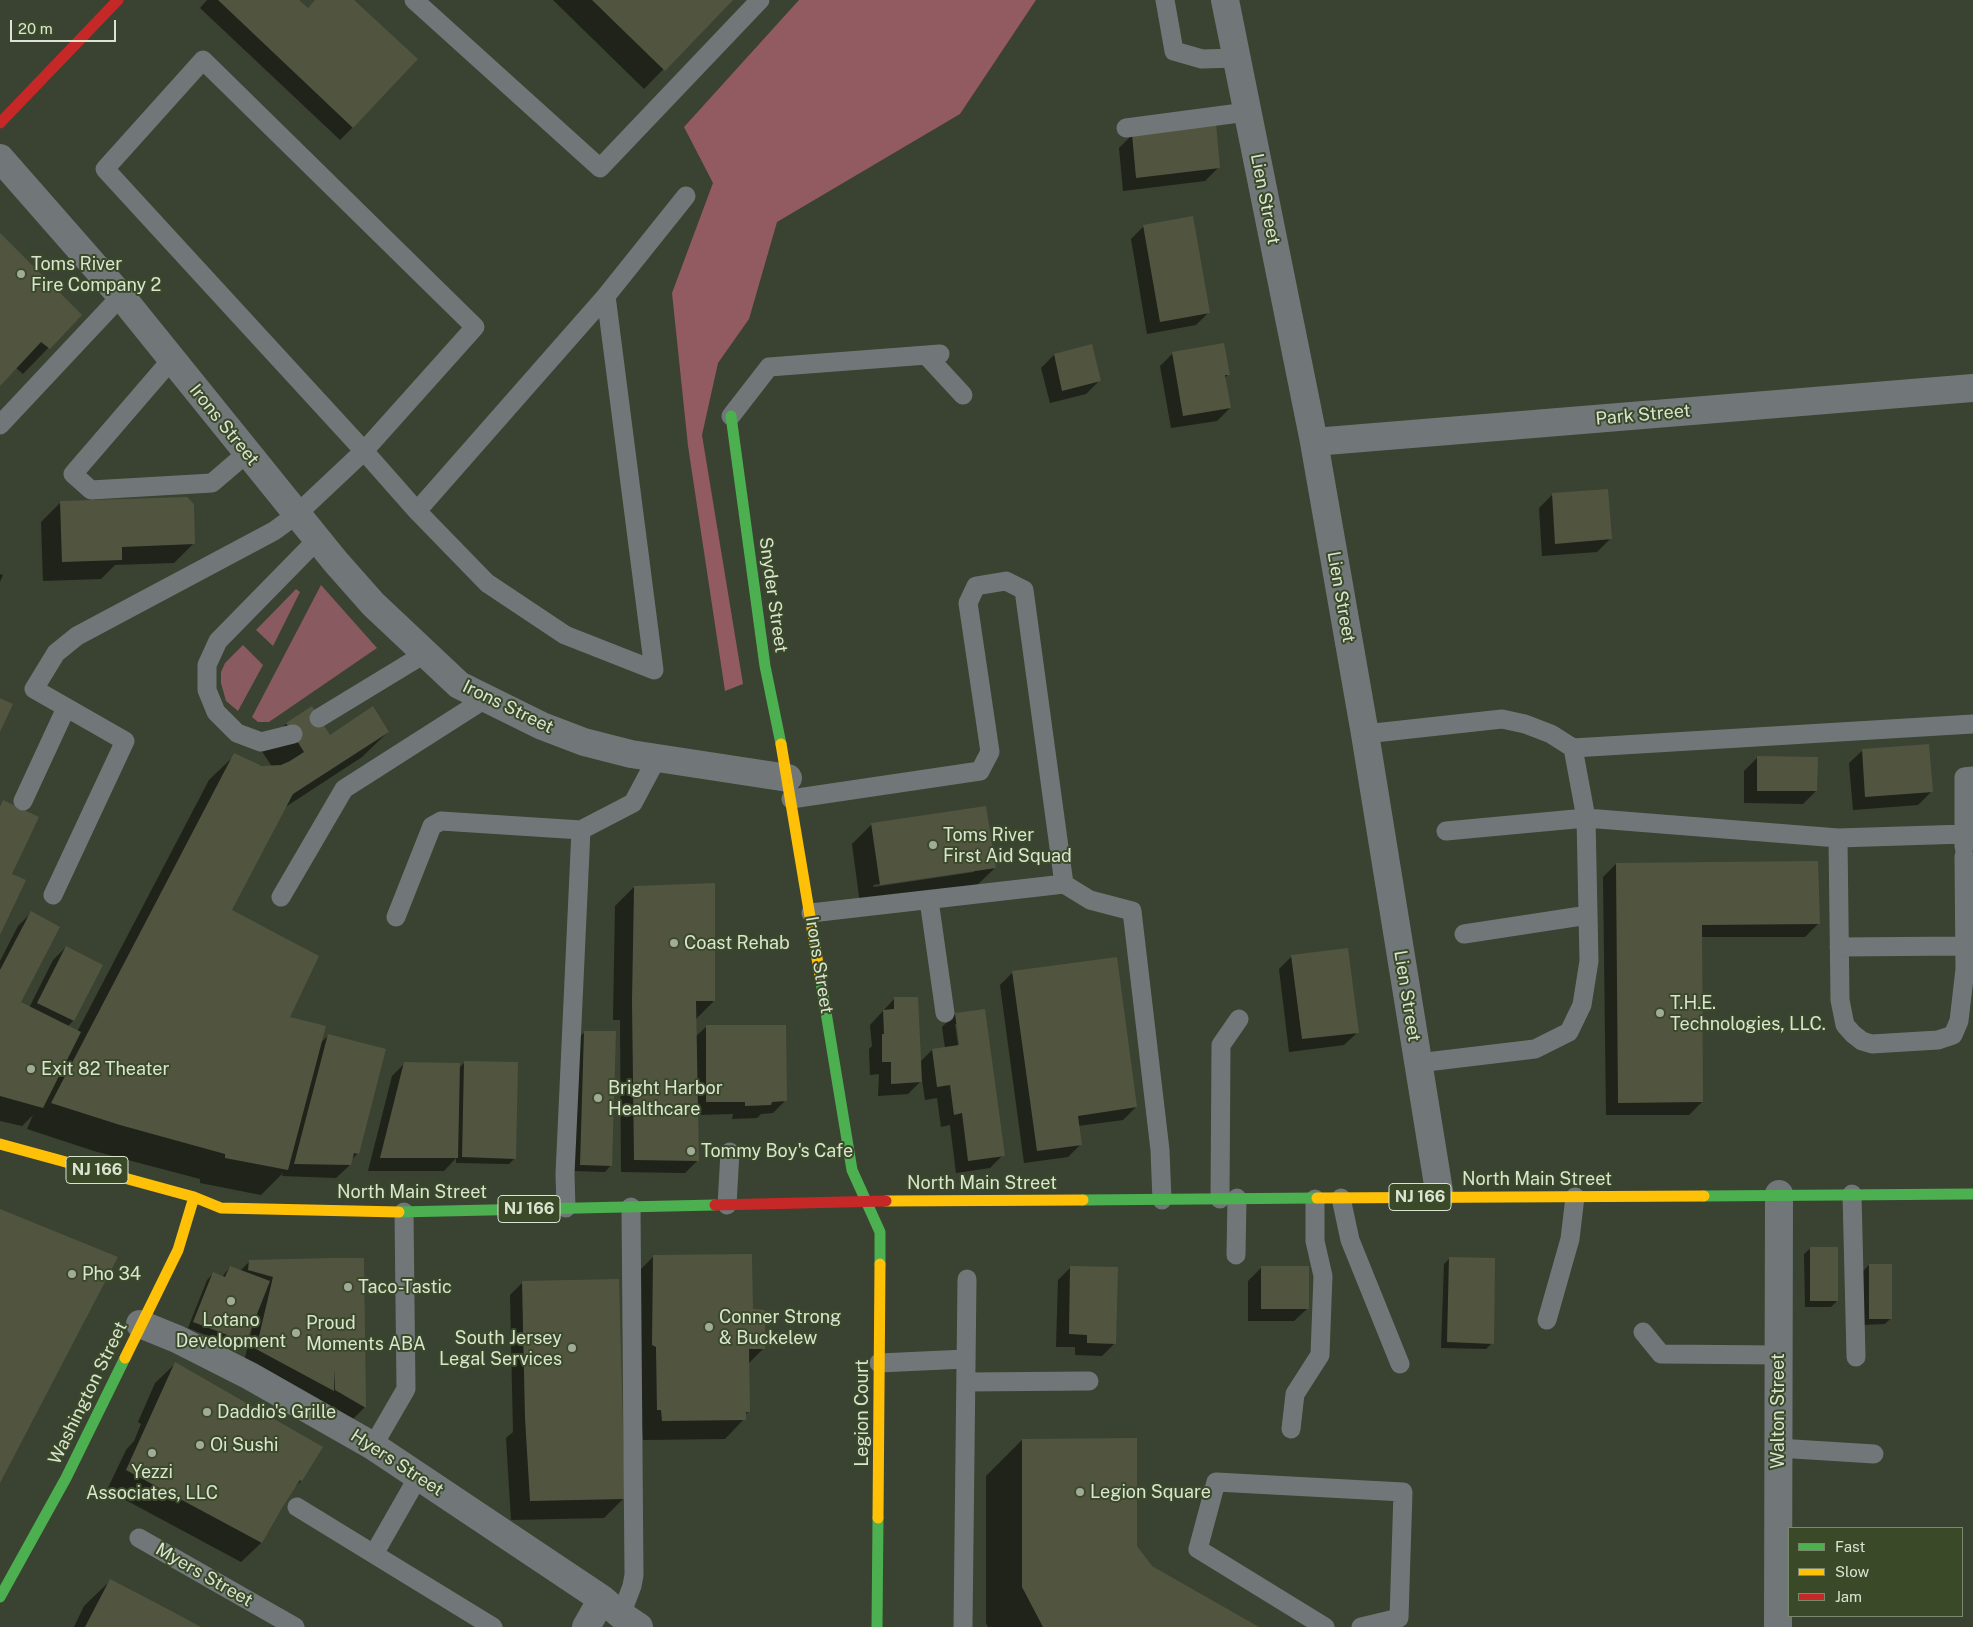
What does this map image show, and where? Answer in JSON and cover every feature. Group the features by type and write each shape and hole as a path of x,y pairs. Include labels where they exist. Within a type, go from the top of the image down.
{"main road":[{"path":"0,123 118,0"},
{"name":"Snyder Street","path":"730,416 765,666 790,788"},
{"name":"Irons Street","path":"790,788 852,1170 867,1202"},
{"name":"North Main Street","path":"0,1144 194,1197 221,1208 404,1212 867,1202 1973,1194"},
{"name":"Washington Street","path":"0,1597 66,1478 178,1250 194,1197"},
{"name":"Legion Court","path":"867,1202 880,1232 878,1627"}],"street":[{"name":"Lien Street","path":"1225,0 1314,442 1365,734 1440,1197"},
{"name":"Irons Street","path":"0,158 121,296 317,540 373,604 459,685 542,726 584,742 790,788"},
{"name":"Park Street","path":"1314,442 1973,388"},
{"name":"Walton Street","path":"1778,1627 1779,1194"},
{"name":"Hyers Street","path":"140,1324 177,1339 250,1376 373,1446 621,1614"},
{"path":"586,1627 621,1614"}],"lane":[{"path":"414,0 600,168 760,0"},
{"path":"1165,0 1174,51 1202,59 1236,58"},
{"path":"53,895 125,741 34,689 56,653 77,636 274,531 296,515 364,451 475,326 203,60 105,169 364,451 417,512 487,583 565,635 654,670 606,296"},
{"path":"1126,128 1247,112"},
{"path":"417,512 606,296 686,196"},
{"path":"0,425 121,296"},
{"path":"730,416 770,367 933,354 963,394"},
{"path":"172,359 73,474 91,490 212,483 247,453"},
{"path":"292,734 261,742 237,733 216,712 207,690 207,665 218,641 317,540"},
{"path":"790,788 980,771 990,752 968,603 976,586 1006,581 1024,590 1064,884"},
{"path":"319,718 426,653"},
{"path":"281,897 344,789 485,699"},
{"path":"23,802 66,708"},
{"path":"1365,734 1502,719 1525,724 1551,734 1574,748 1973,724"},
{"path":"1418,1063 1535,1049 1568,1032 1582,1005 1589,961 1586,818 1574,748"},
{"path":"396,917 432,826 442,822 581,830 633,803 658,758"},
{"path":"1838,838 1840,1000 1846,1025 1862,1041 1872,1044 1938,1040 1953,1034 1959,1020 1965,969 1964,946 1969,857 1965,834 1964,777 1973,776"},
{"path":"1446,831 1586,818 1838,838 1965,834"},
{"path":"566,1208 565,1174 581,830"},
{"path":"811,913 1064,884 1090,900 1132,911 1160,1150 1162,1200"},
{"path":"929,900 944,1013"},
{"path":"1464,934 1588,915"},
{"path":"1839,946 1964,946"},
{"path":"1236,1255 1229,1199 1221,1045 1239,1019"},
{"path":"728,1205 730,1152"},
{"path":"1852,1194 1856,1357"},
{"path":"1547,1320 1570,1239 1575,1197"},
{"path":"1341,1198 1350,1240 1400,1364"},
{"path":"1291,1429 1295,1394 1320,1356 1323,1276 1315,1241 1315,1199"},
{"path":"621,1614 632,1586 634,1575 631,1207"},
{"path":"373,1446 406,1388 404,1212"},
{"path":"963,1627 967,1280"},
{"path":"1643,1332 1661,1354 1778,1355"},
{"path":"880,1363 966,1360"},
{"path":"966,1382 1089,1381"},
{"path":"1778,1448 1874,1454"},
{"path":"374,1554 418,1477"},
{"path":"1325,1627 1198,1549 1216,1482 1402,1492 1400,1618 1361,1627"},
{"path":"297,1508 493,1627"},
{"name":"Myers Street","path":"139,1538 295,1627"}],"shaded area":[{"path":"799,0 1036,0 960,114 777,222 749,319 718,363 702,435 743,684 725,691 688,446 672,293 713,183 684,127"},
{"path":"321,585 377,648 269,722 258,722 252,717"},
{"path":"296,589 300,592 273,646 256,630"},
{"path":"243,645 263,665 238,711 226,701 221,683 221,672 225,663"}],"building":[{"path":"218,0 299,0 308,8 315,0 354,0 418,59 353,128"},
{"path":"592,0 733,0 665,71"},
{"path":"1216,124 1220,168 1136,178 1132,134"},
{"path":"1193,216 1210,313 1160,322 1143,225"},
{"name":"Toms River Fire Company 2","path":"0,233 82,315 50,349 41,342 0,386"},
{"path":"1224,343 1230,375 1225,375 1231,408 1183,416 1172,352"},
{"path":"1092,344 1101,381 1062,391 1054,354"},
{"path":"1608,489 1612,539 1555,544 1552,493"},
{"path":"187,497 194,504 195,544 122,547 122,560 62,562 60,501"},
{"path":"0,698 13,704 0,732"},
{"path":"312,706 330,735 373,706 389,732 293,794 232,910 319,956 290,1017 326,1026 288,1170 225,1158 225,1154 120,1125 51,1103 234,753 262,766 281,765 290,761 304,752 286,723"},
{"path":"1929,744 1933,792 1865,797 1862,749"},
{"path":"1757,756 1818,757 1817,791 1757,791"},
{"path":"3,800 39,817 12,874 26,880 0,935 0,807"},
{"name":"Toms River First Aid Squad","path":"986,806 996,868 880,885 871,823"},
{"name":"T.H.E. Technologies, LLC.","path":"1818,861 1820,924 1702,925 1703,1102 1618,1103 1616,863"},
{"path":"715,883 715,1001 696,1001 699,1161 634,1160 632,1001 634,886"},
{"name":"Exit 82 Theater","path":"31,911 60,927 21,1002 81,1032 43,1108 0,1096 0,970"},
{"path":"66,946 103,965 74,1021 37,1003"},
{"path":"1348,948 1359,1033 1302,1039 1291,955"},
{"path":"1117,957 1137,1107 1078,1116 1082,1145 1037,1151 1012,971"},
{"path":"894,997 918,997 922,1082 891,1084 891,1062 882,1062 883,1010 894,1009"},
{"path":"985,1009 1005,1156 968,1161 962,1113 954,1115 950,1085 937,1087 932,1049 959,1045 955,1013"},
{"path":"706,1025 786,1025 787,1101 772,1102 771,1105 745,1106 745,1102 706,1102"},
{"name":"Bright Harbor Healthcare","path":"584,1031 616,1031 612,1166 580,1165"},
{"path":"328,1034 386,1049 359,1154 354,1153 351,1165 294,1164"},
{"path":"464,1061 518,1062 516,1159 462,1157"},
{"path":"404,1062 460,1063 458,1158 380,1158"},
{"path":"0,1209 118,1257 0,1483"},
{"path":"1810,1247 1838,1247 1838,1301 1810,1301"},
{"name":"Conner Strong & Buckelew","path":"752,1254 753,1309 765,1310 765,1349 749,1349 750,1412 746,1412 746,1420 662,1421 661,1410 657,1410 656,1347 652,1345 653,1255"},
{"path":"1449,1257 1495,1258 1494,1344 1447,1342"},
{"name":"Proud Moments ABA","path":"364,1258 366,1408 335,1390 334,1369 334,1391 256,1349 273,1277 248,1270 249,1260"},
{"path":"1869,1264 1892,1264 1892,1319 1869,1319"},
{"name":"Lotano Development","path":"230,1266 270,1281 246,1342 193,1322 213,1272 225,1277"},
{"path":"1070,1266 1118,1267 1116,1344 1087,1343 1087,1335 1069,1334"},
{"path":"1261,1266 1309,1266 1309,1309 1261,1309"},
{"name":"South Jersey Legal Services","path":"619,1279 625,1499 530,1501 525,1418 522,1281"},
{"path":"175,1362 323,1447 302,1481 300,1480 282,1508 262,1543 126,1470"},
{"name":"Legion Square","path":"1137,1438 1137,1546 1152,1566 1259,1627 1043,1627 1022,1587 1022,1439"},
{"path":"110,1579 160,1605 201,1627 85,1627"}],"traffic: fast":[{"path":"731,416 765,666 781,744"},
{"path":"820,976 852,1170 880,1232 880,1264"},
{"path":"1704,1196 1973,1194"},
{"path":"1083,1200 1317,1198"},
{"path":"399,1212 715,1205"},
{"path":"0,1597 66,1478 125,1358"},
{"path":"877,1627 878,1518"}],"traffic: slow":[{"path":"781,744 820,976"},
{"path":"0,1144 194,1197 221,1208 399,1212"},
{"path":"1317,1198 1704,1196"},
{"path":"125,1358 178,1250 194,1197"},
{"path":"886,1201 1083,1200"},
{"path":"878,1518 880,1264"}],"traffic: jam":[{"path":"0,123 118,0"},
{"path":"715,1205 886,1201"}],"place":[{"name":"Toms River Fire Company 2","path":"21,274"},
{"name":"Toms River First Aid Squad","path":"933,845"},
{"name":"Coast Rehab","path":"674,943"},
{"name":"T.H.E. Technologies, LLC.","path":"1660,1013"},
{"name":"Exit 82 Theater","path":"31,1069"},
{"name":"Bright Harbor Healthcare","path":"598,1098"},
{"name":"Tommy Boy's Cafe","path":"691,1151"},
{"name":"Pho 34","path":"72,1274"},
{"name":"Taco-Tastic","path":"348,1287"},
{"name":"Lotano Development","path":"231,1301"},
{"name":"Conner Strong & Buckelew","path":"709,1327"},
{"name":"Proud Moments ABA","path":"296,1333"},
{"name":"South Jersey Legal Services","path":"572,1348"},
{"name":"Daddio's Grille","path":"207,1412"},
{"name":"Oi Sushi","path":"200,1445"},
{"name":"Yezzi Associates, LLC","path":"152,1453"},
{"name":"Legion Square","path":"1080,1492"}]}
